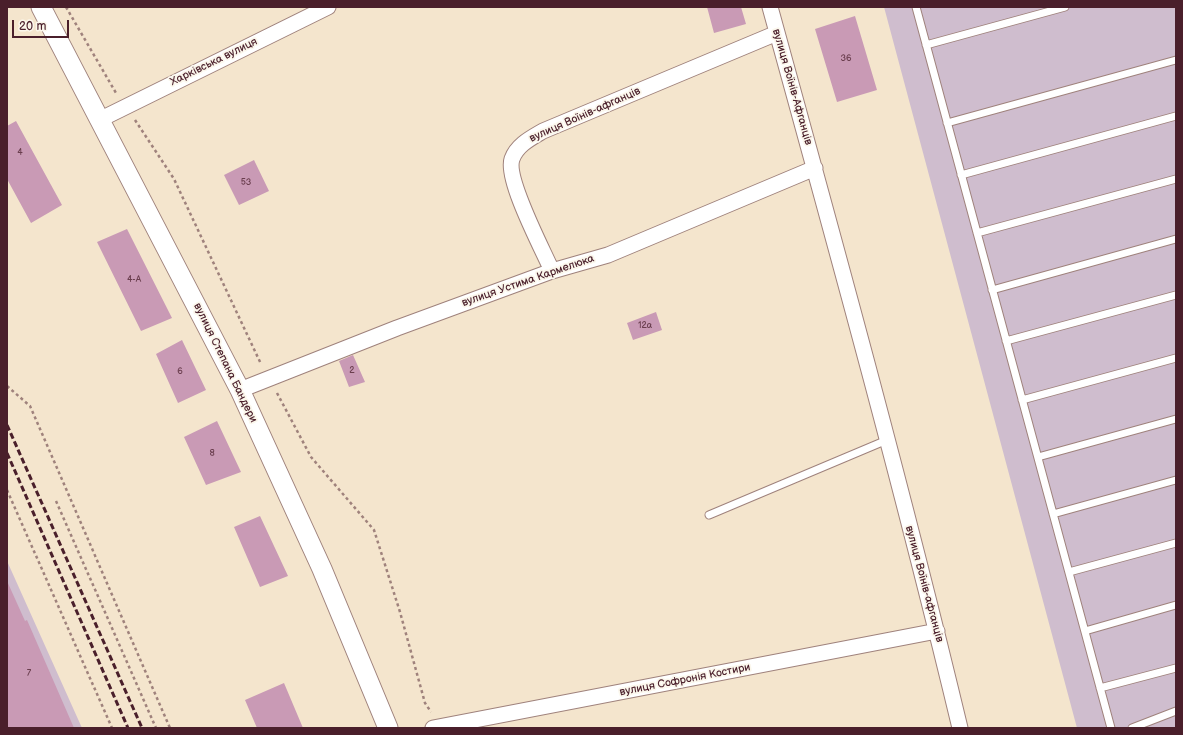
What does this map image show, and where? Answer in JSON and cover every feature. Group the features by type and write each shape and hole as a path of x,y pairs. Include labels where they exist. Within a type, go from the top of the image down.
{"street":[{"name":"вулиця Степана Бандери","path":"41,7 101,119 240,390 322,569 388,728"},
{"name":"Харківська вулиця","path":"101,119 328,7"},
{"name":"вулиця Воїнів-Афганців","path":"770,7 815,168"},
{"name":"вулиця Воїнів-афганців","path":"552,271 526,212 510,170 512,159 519,147 543,131 777,33"},
{"name":"вулиця Воїнів-афганців","path":"815,168 937,631 960,728"},
{"name":"вулиця Устима Кармелюка","path":"240,390 397,328 552,271 608,255 815,168"},
{"name":"вулиця Софронія Костири","path":"433,728 937,631"}],"lane":[{"path":"916,7 1111,728"},
{"path":"926,45 1066,7"},
{"path":"947,123 1176,60"},
{"path":"961,175 1176,116"},
{"path":"977,233 1176,179"},
{"path":"992,290 1176,239"},
{"path":"1006,341 1176,295"},
{"path":"1022,400 1176,358"},
{"path":"1038,456 1176,419"},
{"path":"709,515 887,440"},
{"path":"1053,514 1176,480"},
{"path":"1069,572 1176,543"},
{"path":"1084,630 1176,606"},
{"path":"1100,688 1176,668"},
{"path":"1132,728 1176,711"}],"path":[{"path":"7,386 30,406 170,728"},
{"path":"7,490 112,728"},
{"path":"56,501 156,728"}],"shaded area":[{"path":"884,7 1176,7 1176,728 1077,728"},
{"path":"7,561 82,728 7,728"}],"building":[{"path":"707,7 741,7 746,24 714,33"},
{"path":"855,16 877,90 837,102 815,29"},
{"path":"16,121 62,205 31,223 7,179 7,126"},
{"path":"254,160 269,191 239,205 224,175"},
{"path":"127,229 172,318 141,331 97,242"},
{"path":"656,312 662,330 633,340 627,323"},
{"path":"182,340 206,390 178,403 156,354"},
{"path":"353,355 365,382 349,387 339,361"},
{"path":"217,421 241,472 206,485 184,437"},
{"path":"260,516 288,576 260,587 234,527"},
{"path":"7,581 25,621 27,620 74,728 7,728"},
{"path":"284,683 303,728 257,728 245,700"}],"railway":[{"path":"7,425 142,728"},
{"path":"7,453 128,728"}]}
